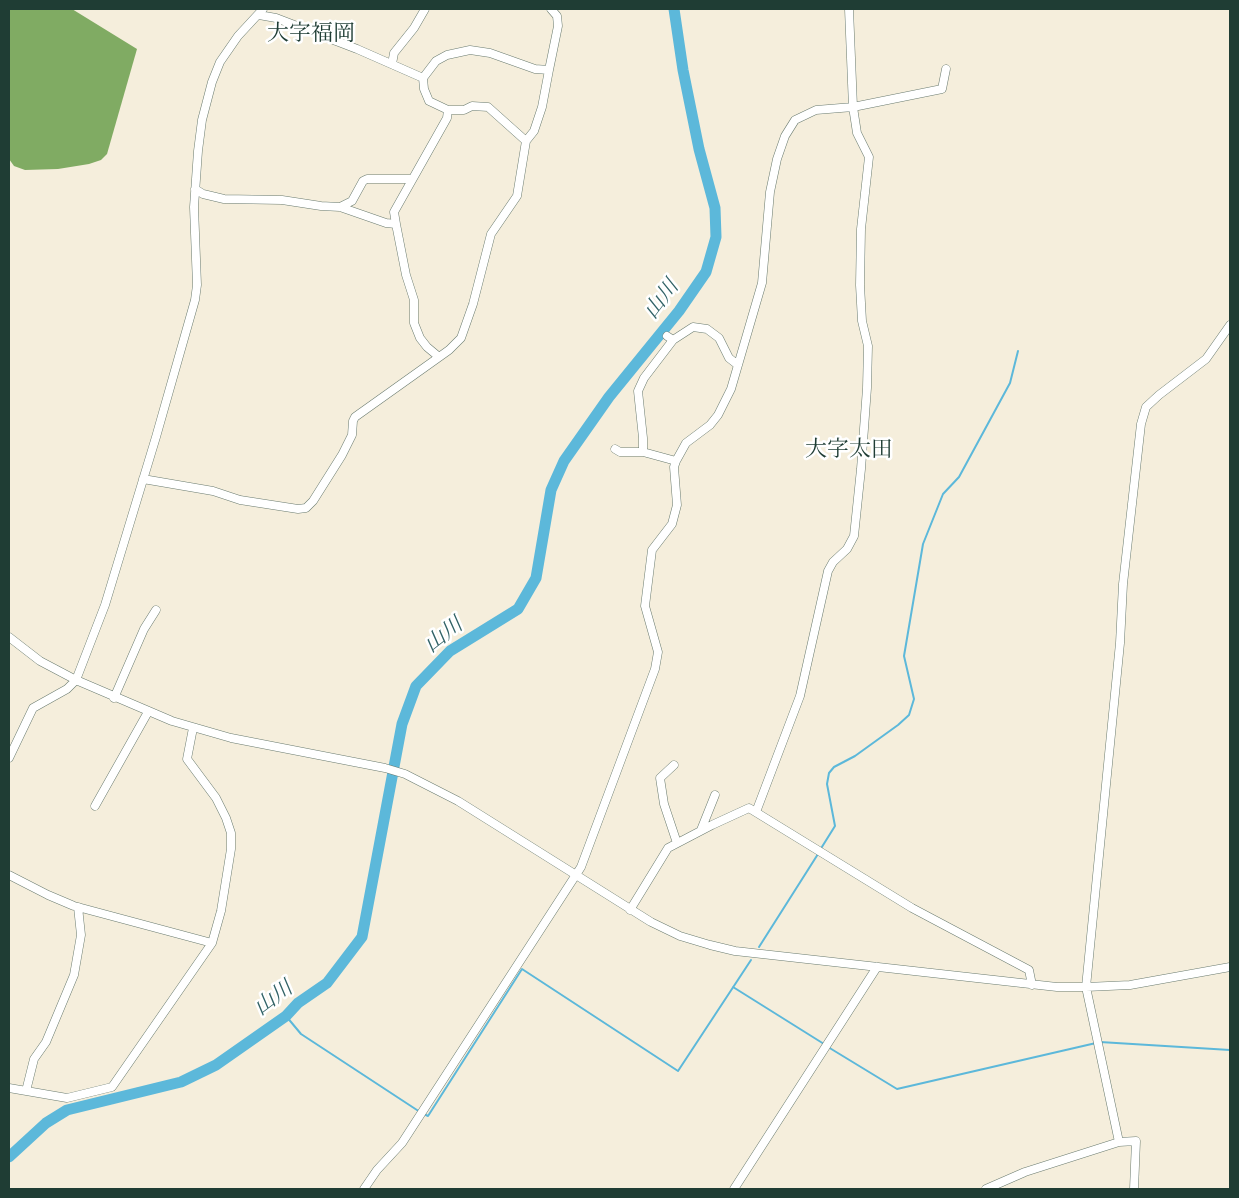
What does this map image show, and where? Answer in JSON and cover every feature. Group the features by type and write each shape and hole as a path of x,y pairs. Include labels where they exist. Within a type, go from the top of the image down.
{"street":[{"path":"392,64 394,53 414,28 425,9"},
{"path":"142,479 213,491 240,500 298,509 306,508 313,501 342,455 352,435 355,417 458,343 464,331 491,234 517,196 526,141 534,130 542,107 558,26 557,16 552,9"},
{"path":"756,812 800,696 828,571 833,562 847,549 854,536 867,388 868,346 862,321 860,285 861,229 868,157 857,133 853,107 849,9"},
{"path":"9,758 33,708 67,688 76,680 105,605 156,437 195,300 197,285 195,189 202,120 212,82 220,62 233,42 261,12 423,78"},
{"path":"526,141 488,107 472,106 464,110 448,110 429,101 424,89 423,78 436,61 447,55 470,50 490,53 535,69 549,70"},
{"path":"364,1189 377,1170 406,1136 581,867 655,670 658,652 645,606 652,550 672,524 677,505 674,467 676,461 686,443 710,425 718,415 731,389 762,283 770,192 777,159 785,136 795,120 816,110 853,107 942,90 946,69"},
{"path":"439,357 420,338 414,324 414,300 406,275 394,212 446,118 448,110"},
{"path":"340,207 352,201 363,181 367,179 412,179"},
{"path":"195,189 203,194 224,199 282,200 340,207 386,223 396,224"},
{"path":"1119,1142 1086,987 1119,652 1123,584 1141,424 1146,408 1159,395 1206,359 1230,325"},
{"path":"643,452 638,391 644,378 670,338 692,328 707,330 719,338 729,358 738,365"},
{"path":"615,450 620,452 643,452 676,461"},
{"path":"114,698 144,628 156,610"},
{"path":"9,637 40,661 76,680 148,712 194,728 256,743 385,768 405,774 458,801 630,910 680,936 735,951 1032,985 1086,987 1130,985 1230,967"},
{"path":"95,806 148,712"},
{"path":"9,1088 67,1098 112,1087 212,943 221,911 231,848 231,833 216,798 187,759 194,728"},
{"path":"674,766 660,778 664,804 677,843"},
{"path":"701,830 715,795"},
{"path":"630,910 668,848 701,830 749,808 912,908 1029,970 1032,985"},
{"path":"9,874 48,895 78,907 126,918 212,943"},
{"path":"26,1090 34,1059 46,1042 74,975 81,936 78,907"},
{"path":"734,1189 877,967"},
{"path":"986,1189 1025,1172 1119,1142 1136,1141 1134,1189"}],"green space":[{"path":"9,9 72,9 137,49 107,154 101,160 58,169 25,170 14,166 9,159"}],"waterway":[{"name":"山川","path":"9,1157 46,1123 67,1110 181,1082 216,1065 286,1016 298,1003 327,983 362,937 402,724 416,686 450,651 518,609 536,578 551,490 564,461 609,397 679,311 706,272 716,237 715,208 699,149 683,70 674,9"},
{"path":"820,850 835,826 827,784 829,773 834,767 855,756 909,715 914,699 904,656 923,544 943,494 959,477 1010,383 1018,351"},
{"path":"759,947 818,854"},
{"path":"424,1114 428,1116 522,969 678,1071 751,960"},
{"path":"733,987 824,1044"},
{"path":"286,1016 301,1034 420,1112"},
{"path":"1100,1042 1230,1050"},
{"path":"828,1047 897,1089 1096,1043"}],"district":[{"name":"大字福岡","path":"311,35"},
{"name":"大字太田","path":"849,451"}]}
